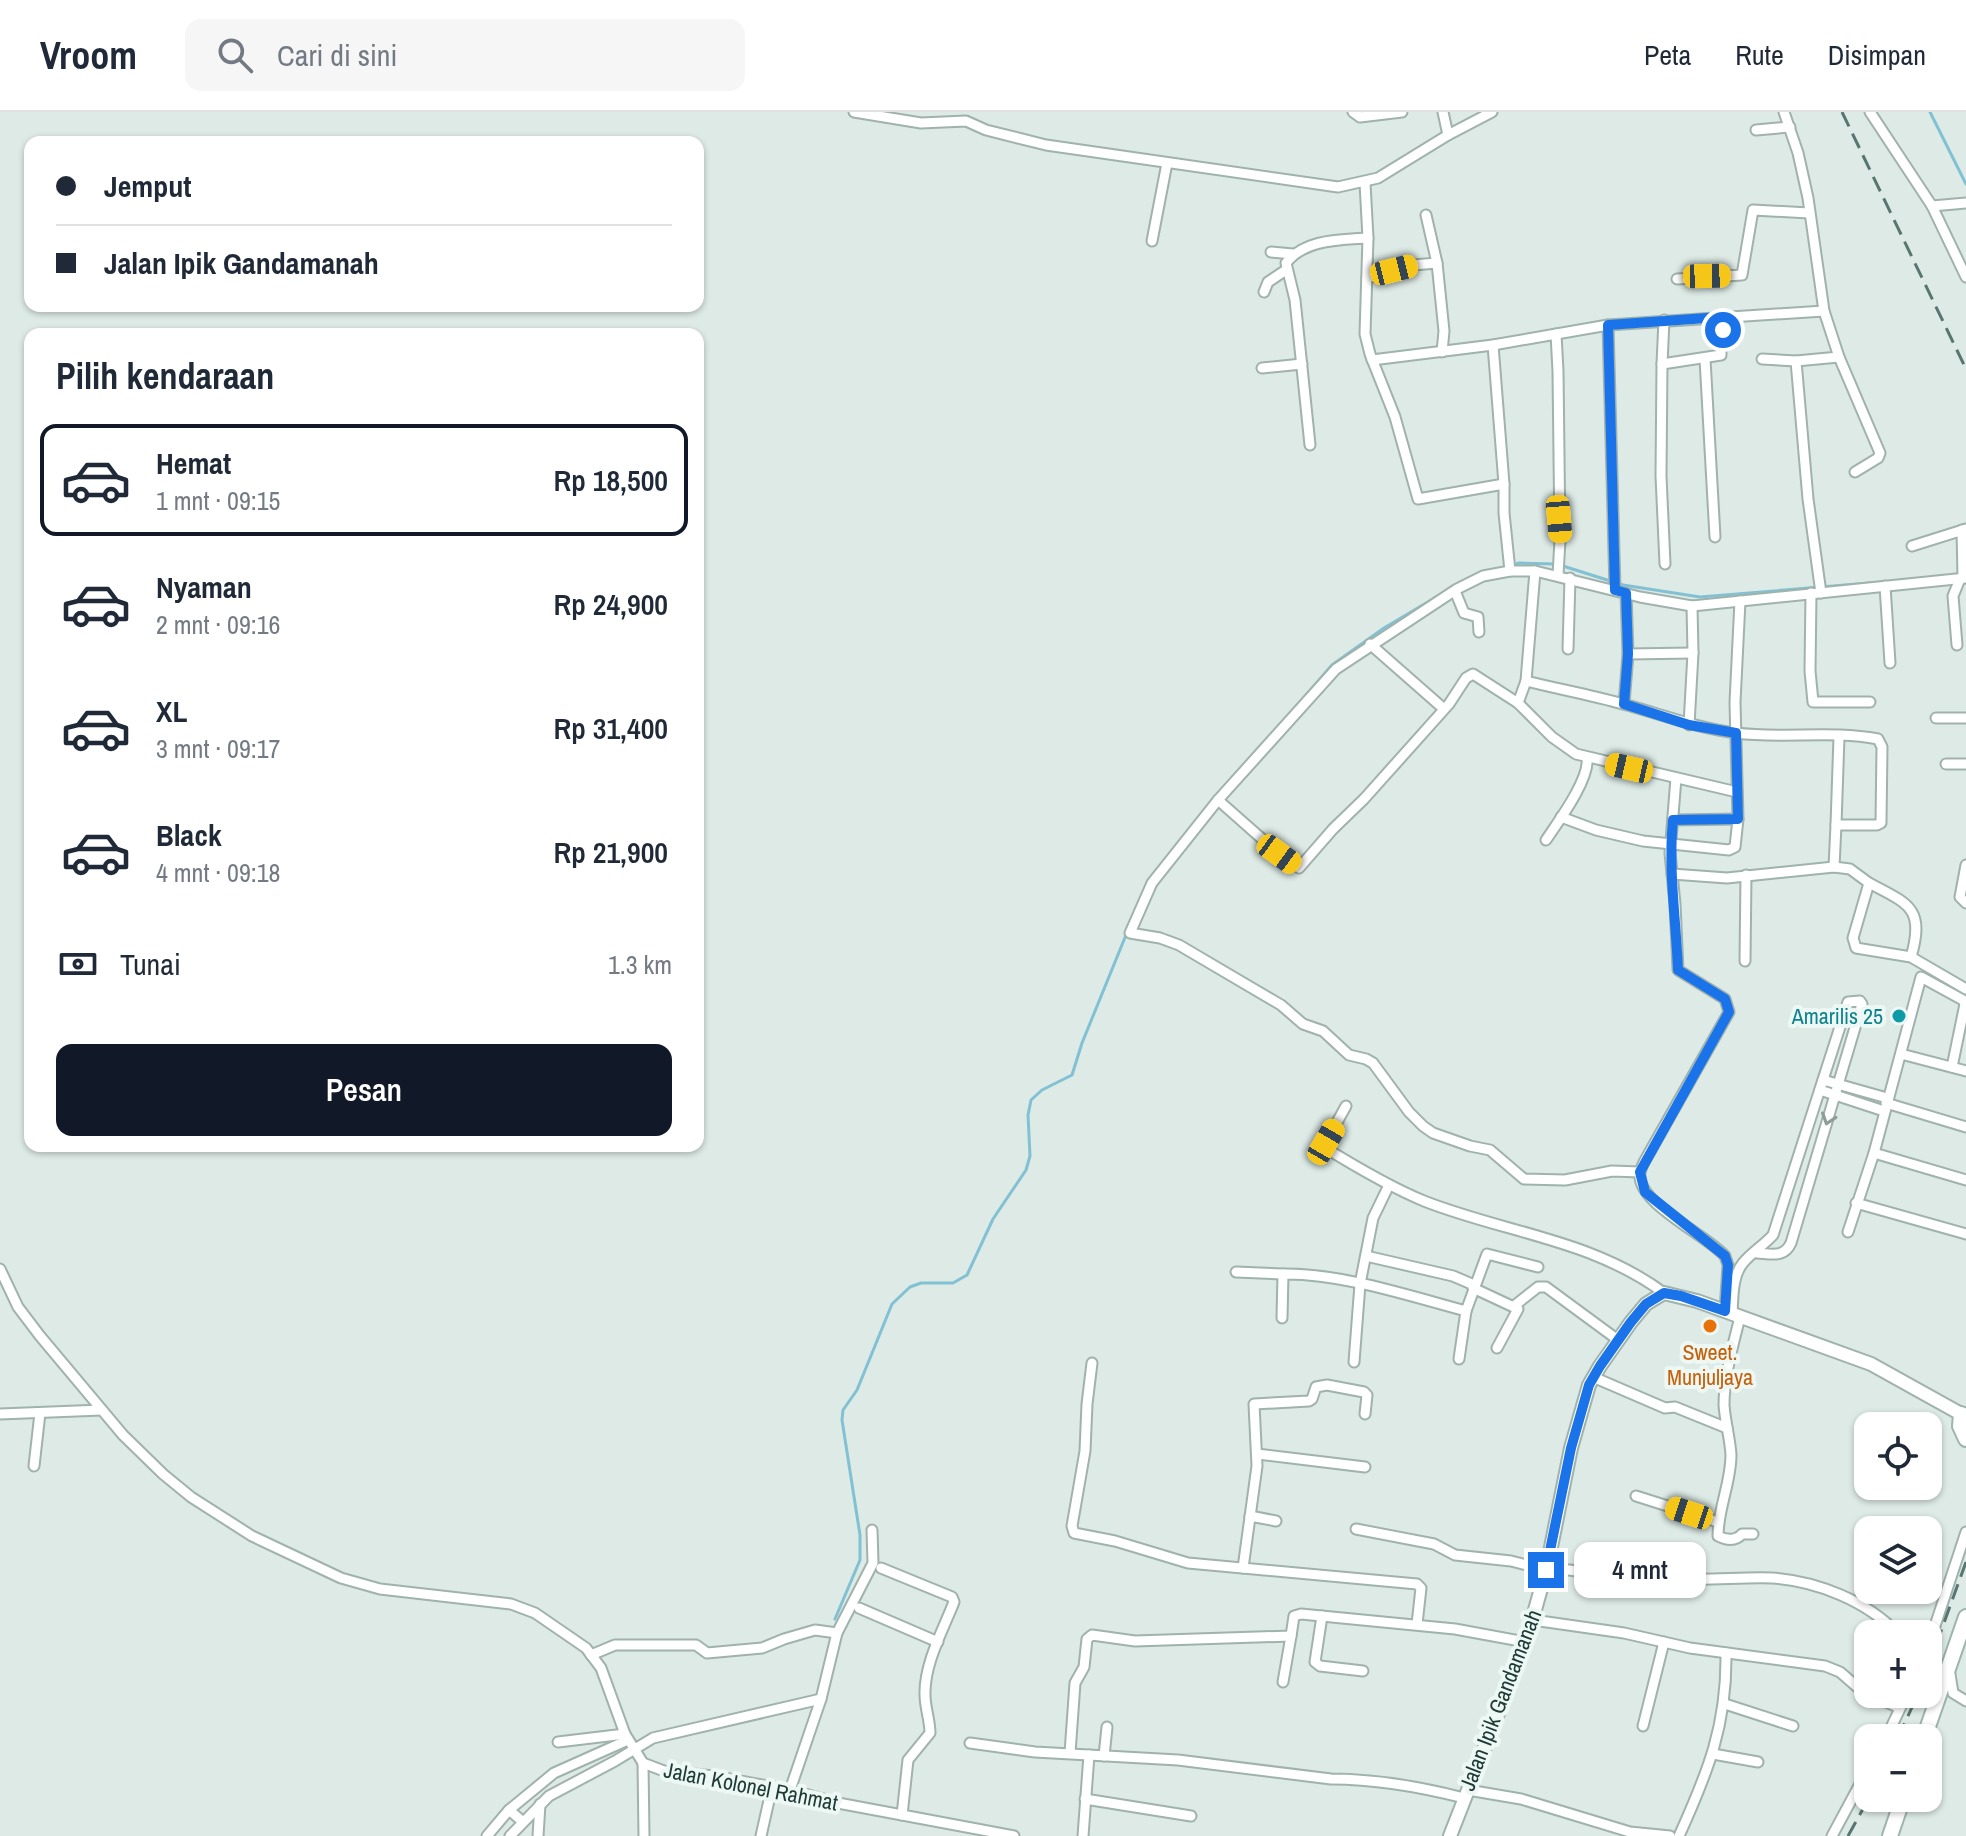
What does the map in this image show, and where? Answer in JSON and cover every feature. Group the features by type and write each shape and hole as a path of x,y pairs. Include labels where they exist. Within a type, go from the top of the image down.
{"main road":[{"path":"1963,1415 1960,1426 1966,1439"},
{"path":"1929,1724 1966,1617"},
{"path":"1890,1836 1898,1812"}],"street":[{"path":"854,112 900,116 933,124 966,121 1025,141 1338,187 1378,178 1492,112"},
{"path":"1353,112 1360,117 1402,112"},
{"path":"1443,112 1448,135"},
{"path":"1784,112 1798,153 1824,311 1839,357 1880,453 1878,458 1855,472"},
{"path":"1870,112 1932,206 1966,277"},
{"path":"1756,130 1790,127"},
{"path":"1152,241 1167,163"},
{"path":"1365,183 1368,238 1364,328 1372,360 1395,417 1418,499 1504,484"},
{"path":"1932,206 1966,203"},
{"path":"1677,279 1742,275 1753,210 1809,213"},
{"path":"1426,215 1437,263 1444,331 1442,352"},
{"path":"1310,445 1295,300 1286,263 1293,254 1319,242 1368,238"},
{"path":"1271,252 1293,254"},
{"path":"1367,278 1413,265 1437,263"},
{"path":"1264,292 1268,282 1286,270"},
{"path":"1372,360 1493,345 1608,325 1824,311"},
{"path":"1662,364 1721,355 1721,317"},
{"path":"1664,320 1661,460 1665,564"},
{"path":"1608,325 1618,587 1628,654 1624,704"},
{"path":"1556,334 1559,569"},
{"path":"1493,345 1510,568"},
{"path":"1762,359 1796,361 1839,357"},
{"path":"1705,359 1715,537"},
{"path":"1796,361 1808,499 1819,577 1810,671 1813,702 1870,702"},
{"path":"1262,368 1302,364"},
{"path":"1912,546 1964,530 1963,577 1953,596 1957,645"},
{"path":"1640,1172 1612,1171 1565,1180 1524,1179 1490,1150 1433,1133 1409,1112 1373,1063 1349,1055 1323,1031 1303,1024 1281,1005 1179,945 1130,933 1152,883 1218,800 1336,669 1370,644 1483,576 1510,568 1535,571 1559,569 1570,578 1692,606 1963,577"},
{"path":"1518,703 1526,681 1535,571"},
{"path":"1568,649 1570,578"},
{"path":"1885,586 1890,663"},
{"path":"1455,591 1464,613 1478,617 1479,632"},
{"path":"1561,817 1596,830 1643,841 1731,850 1737,841 1738,819 1736,733 1740,601"},
{"path":"1689,725 1692,606"},
{"path":"1370,644 1444,709"},
{"path":"1628,654 1693,653"},
{"path":"1218,800 1299,868 1444,709 1466,678 1473,674 1518,703 1552,737 1587,758 1737,792"},
{"path":"1526,681 1624,704 1689,725 1736,733 1861,737 1880,741 1881,823 1836,825"},
{"path":"1936,718 1966,718"},
{"path":"1834,867 1839,737"},
{"path":"1546,840 1586,770 1587,758"},
{"path":"1946,764 1966,764"},
{"path":"1676,778 1671,843 1678,970 1725,999 1729,1012 1640,1172 1645,1192 1725,1256 1732,1314"},
{"path":"1673,820 1738,819"},
{"path":"1966,865 1960,897 1966,903"},
{"path":"1672,874 1727,878 1834,867 1850,869 1911,907 1916,918 1916,938 1911,957"},
{"path":"1745,961 1746,875"},
{"path":"1869,883 1853,938 1856,948 1911,957 1966,989"},
{"path":"1848,1232 1874,1153 1919,979 1924,977 1965,1004 1952,1067"},
{"path":"1753,1534 1724,1539 1718,1536 1731,1456 1725,1389 1735,1277 1742,1264 1773,1235 1848,1002 1860,1001 1862,1004 1791,1243 1783,1253 1757,1253"},
{"path":"1901,1054 1966,1071"},
{"path":"1821,1085 1966,1127"},
{"path":"1346,1106 1326,1142 1327,1149 1389,1185 1426,1202 1534,1233 1592,1255 1629,1271 1664,1293 1681,1296 1871,1364 1963,1415"},
{"path":"1874,1153 1966,1180"},
{"path":"1354,1362 1360,1284 1373,1218 1389,1185"},
{"path":"1856,1203 1966,1234"},
{"path":"1776,1224 1796,1228"},
{"path":"1459,1359 1466,1311 1489,1253 1538,1267"},
{"path":"1366,1256 1453,1276 1514,1306 1518,1310 1497,1348"},
{"name":"Jalan Kolonel Rahmat","path":"0,1269 11,1295 33,1327 102,1410 139,1451 191,1497 252,1536 341,1578 380,1589 525,1608 598,1651 629,1741 643,1763 664,1771 790,1790 838,1803 1014,1836"},
{"path":"1236,1272 1319,1276 1466,1311"},
{"path":"1282,1318 1283,1274"},
{"path":"1514,1306 1532,1290 1544,1286 1618,1340"},
{"name":"Jalan Ipik Gandamanah","path":"1450,1836 1533,1620 1582,1403 1593,1377 1618,1340 1646,1304 1664,1293"},
{"path":"1092,1363 1085,1451 1072,1530 1078,1535 1100,1537 1188,1563 1417,1584 1421,1588 1417,1624"},
{"path":"1593,1377 1665,1408 1675,1407 1727,1428"},
{"path":"1243,1568 1257,1454 1254,1404 1309,1401 1316,1387 1327,1385 1364,1392 1367,1395 1365,1414"},
{"path":"0,1414 102,1410"},
{"path":"34,1466 40,1413"},
{"path":"1257,1454 1365,1467"},
{"path":"1636,1496 1718,1522"},
{"path":"1250,1516 1276,1521"},
{"path":"1356,1529 1434,1544 1455,1555 1546,1568 1643,1577 1761,1578 1807,1584 1850,1600 1882,1620"},
{"path":"790,1790 821,1699 837,1633 873,1563 872,1530"},
{"path":"1937,1620 1966,1532"},
{"path":"881,1568 952,1597 954,1602 938,1642 925,1692 930,1733 908,1760 902,1815"},
{"path":"859,1608 938,1642"},
{"path":"1283,1682 1295,1614 1417,1624 1526,1642"},
{"path":"1322,1616 1315,1662 1320,1666 1363,1671"},
{"path":"1533,1620 1832,1668 1854,1685"},
{"path":"598,1651 696,1645 707,1653 762,1648 815,1630 837,1633"},
{"path":"1070,1753 1075,1683 1084,1667 1088,1637 1135,1641 1291,1636"},
{"path":"1643,1726 1664,1642"},
{"path":"1679,1836 1713,1754 1725,1704 1726,1653"},
{"path":"1950,1663 1953,1693 1966,1701"},
{"path":"510,1836 515,1816 554,1773 629,1741 821,1699"},
{"path":"1725,1704 1793,1726"},
{"path":"1893,1724 1900,1708"},
{"path":"1104,1756 1107,1727"},
{"path":"558,1742 629,1741"},
{"path":"487,1836 549,1796 615,1761 629,1741"},
{"path":"970,1743 1035,1752 1178,1760 1521,1799 1614,1832 1670,1836"},
{"path":"1713,1754 1758,1762"},
{"path":"1083,1836 1089,1755"},
{"path":"643,1763 644,1836"},
{"path":"761,1836 772,1787"},
{"path":"1832,1836 1854,1795"},
{"path":"1085,1799 1191,1816"},
{"path":"538,1836 540,1804"}],"waterway":[{"path":"1930,112 1966,184"},
{"path":"1511,566 1519,563 1555,564"},
{"path":"1563,566 1623,585 1700,597 1882,582"},
{"path":"1289,715 1332,665 1384,628 1438,596"},
{"path":"835,1619 860,1560 860,1535 843,1410 857,1390 892,1304 910,1287 921,1283 953,1283 967,1275 993,1219 1026,1170 1030,1156 1028,1115 1031,1100 1042,1090 1072,1075 1126,935"}],"railway":[{"path":"1842,112 1966,369"},
{"path":"1942,1628 1966,1562"},
{"path":"1904,1724 1912,1708"},
{"path":"1848,1836 1861,1812"}],"place":[{"name":"Amarilis 25","path":"1899,1016"},
{"name":"Sweet. Munjuljaya","path":"1710,1326"}],"route":[{"path":"1546,1570 1582,1403 1600,1366 1646,1304 1664,1293 1725,1311 1728,1261 1725,1256 1645,1192 1640,1172 1729,1012 1725,999 1678,970 1670,853 1673,820 1738,819 1736,733 1689,725 1624,704 1628,654 1626,593 1615,590 1608,325 1721,317 1723,330"}]}
